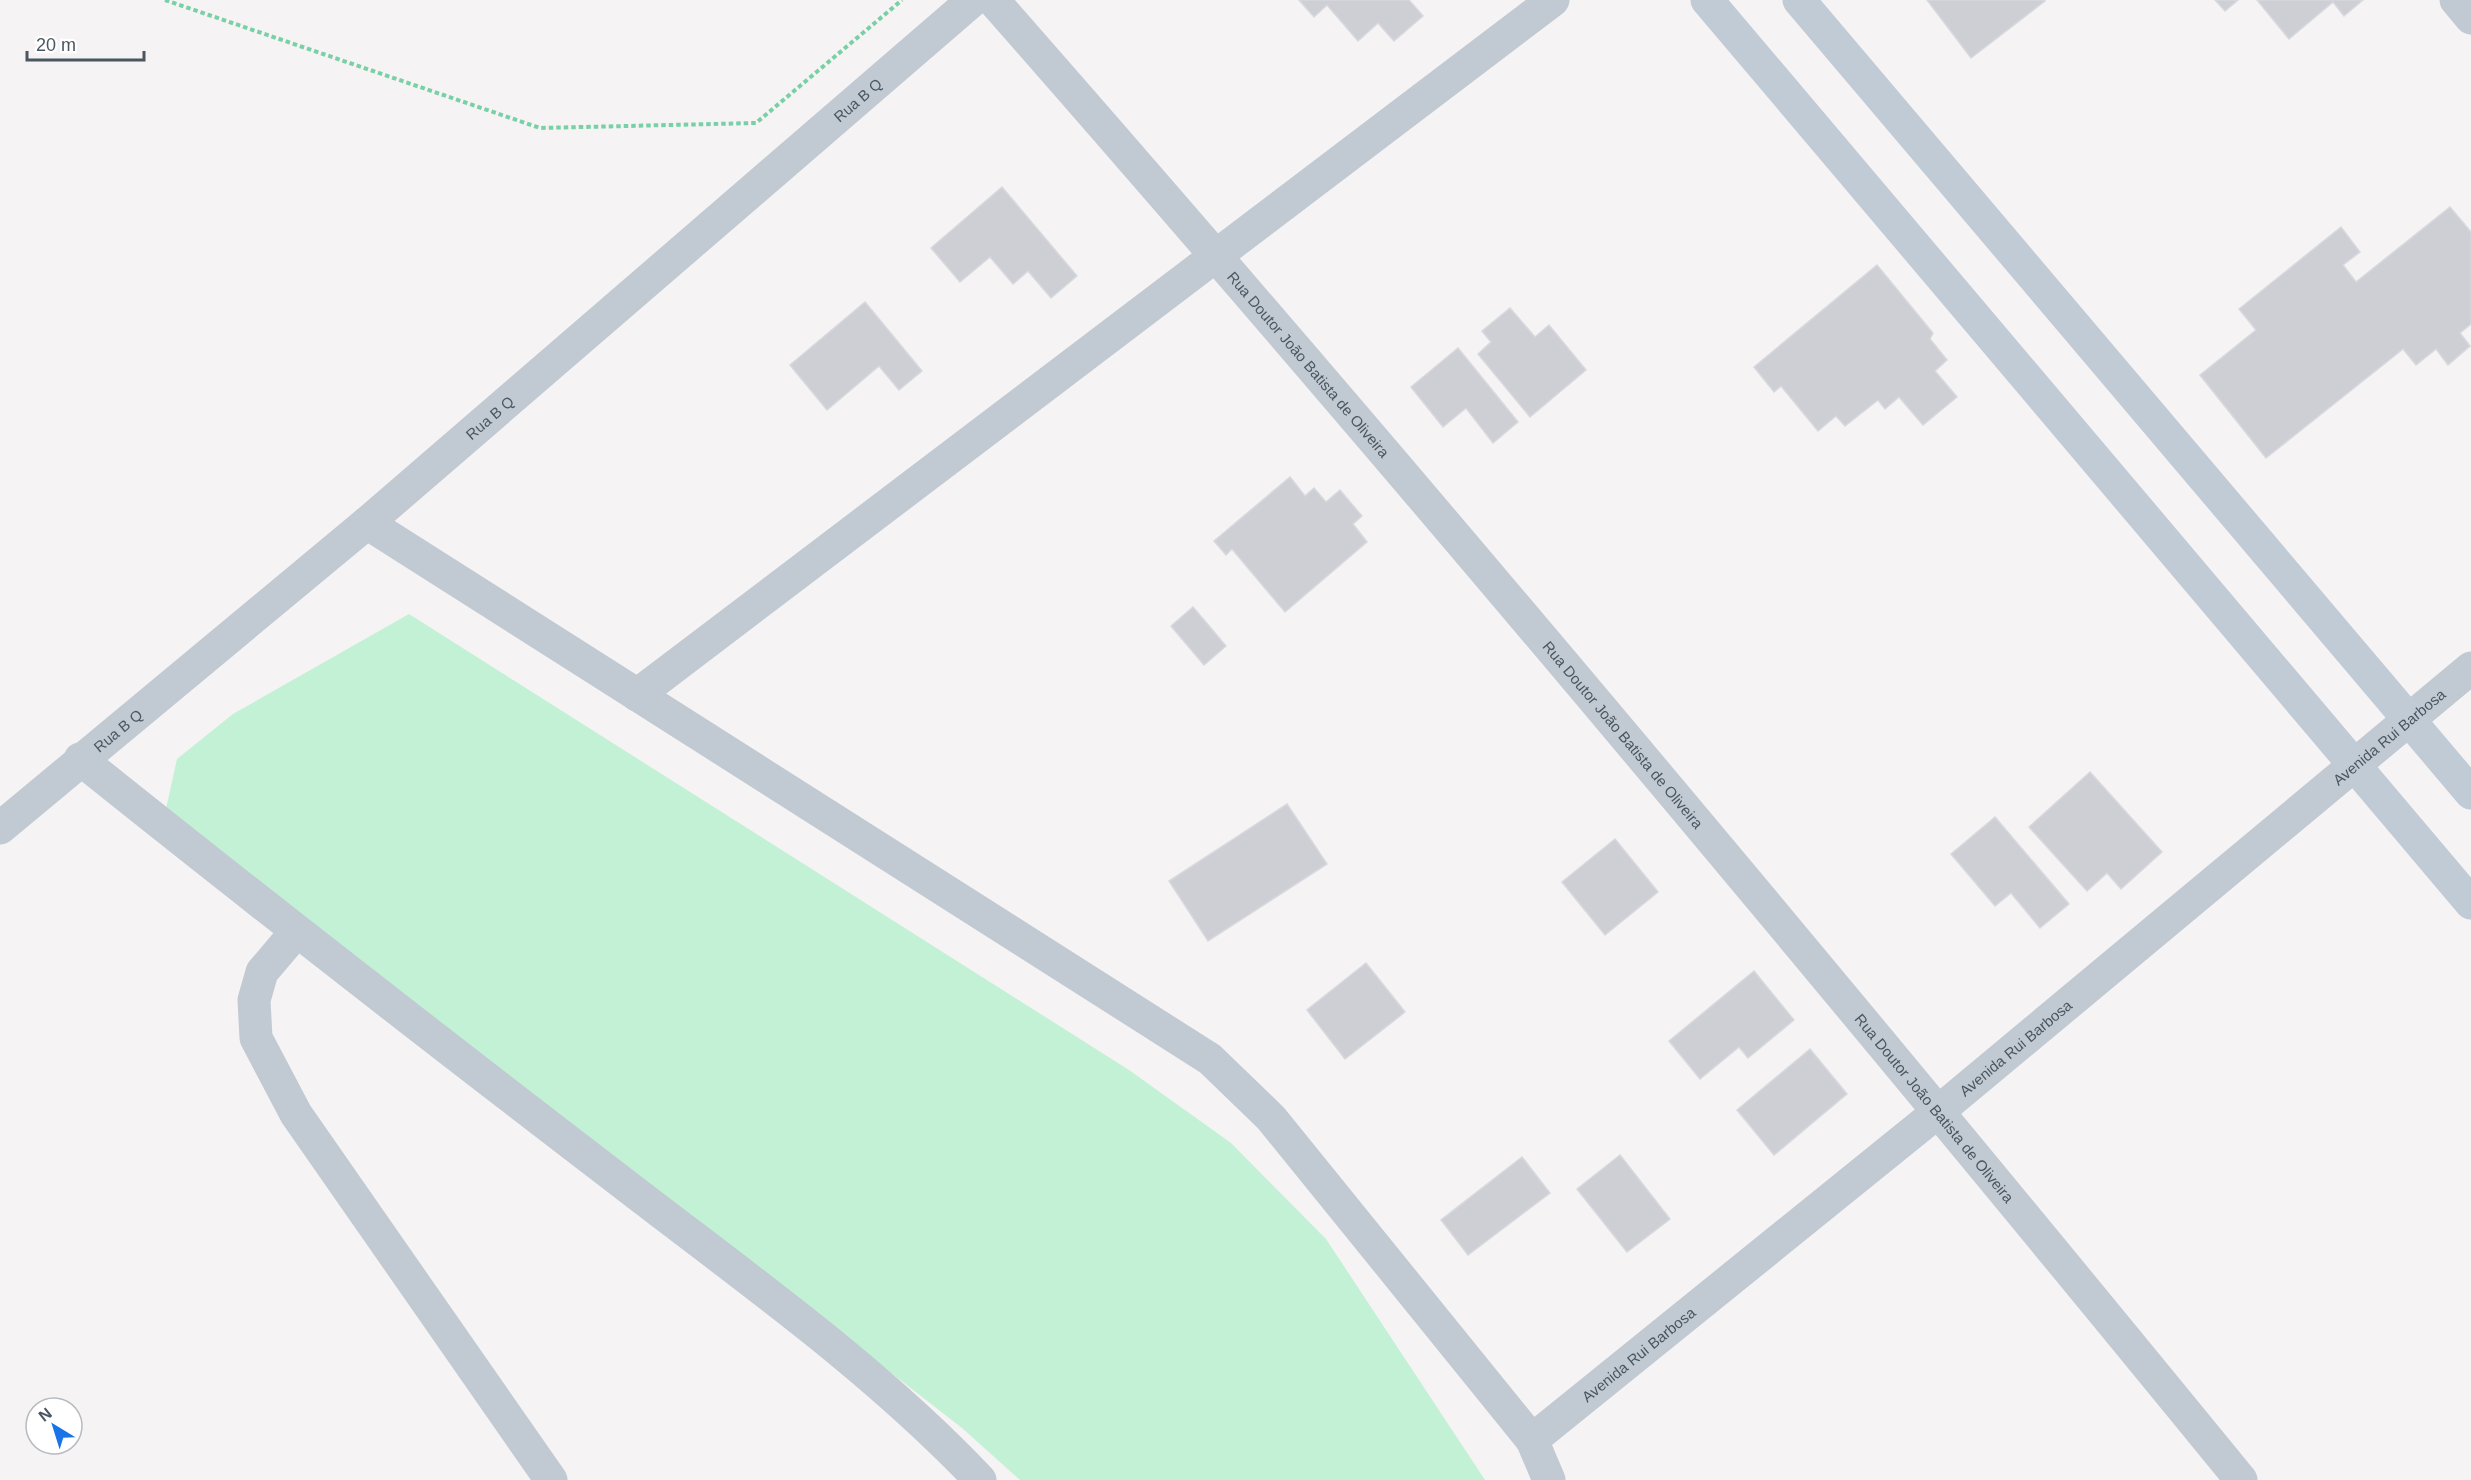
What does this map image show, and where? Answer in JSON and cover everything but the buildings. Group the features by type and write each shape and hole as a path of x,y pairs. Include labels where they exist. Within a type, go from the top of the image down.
{"street":[{"name":"Rua B Q","path":"0,828 80,759 367,523 973,0"},
{"name":"Rua Doutor João Batista de Oliveira","path":"993,0 1218,257 1939,1111 2241,1480"},
{"path":"637,695 1218,257 1553,0"},
{"path":"1707,0 2471,903"},
{"path":"1799,0 2471,793"},
{"path":"2456,0 2471,18"},
{"path":"367,523 1091,981 1210,1059 1271,1118 1532,1440 1549,1480"},
{"name":"Avenida Rui Barbosa","path":"1532,1440 1939,1111 2471,668"},
{"path":"80,759 296,932 859,1365 953,1451 980,1480"},
{"path":"296,932 262,972 254,1000 256,1038 296,1114 551,1480"}],"path":[{"path":"165,0 540,128 756,123 902,0"}],"green space":[{"path":"409,614 1129,1070 1231,1143 1326,1239 1485,1480 1020,1480 962,1428 166,809 177,759 233,714"}]}
